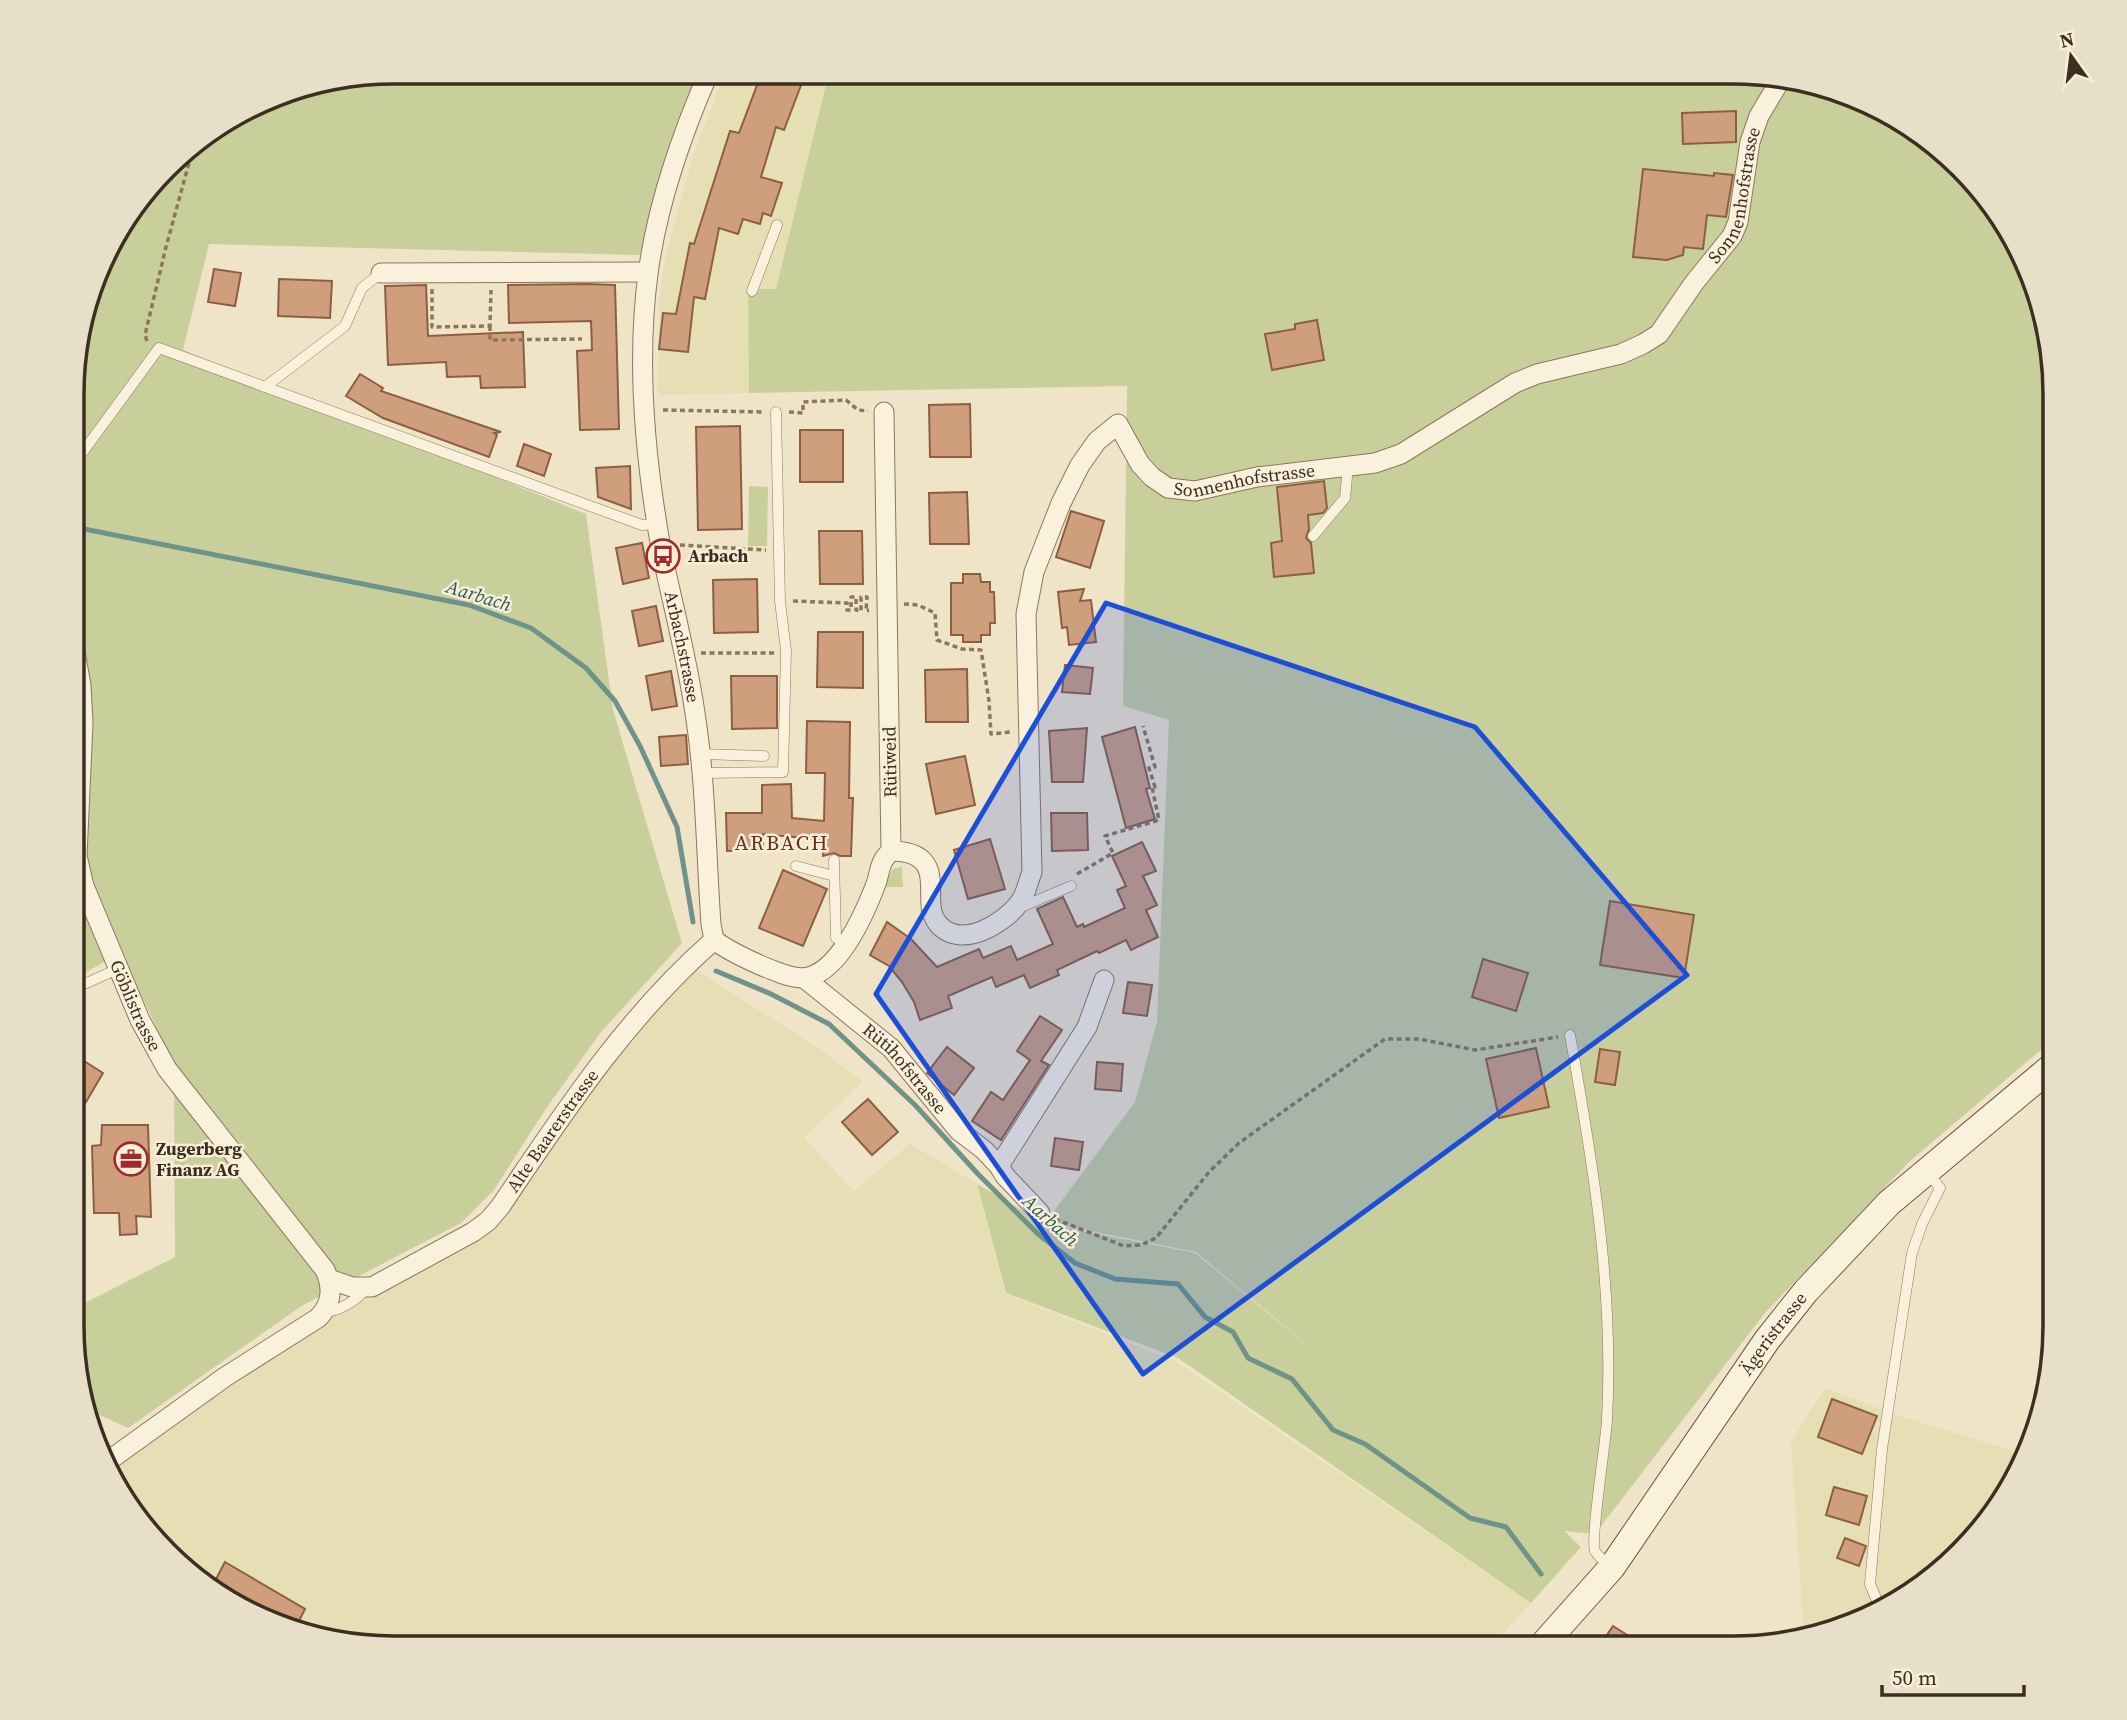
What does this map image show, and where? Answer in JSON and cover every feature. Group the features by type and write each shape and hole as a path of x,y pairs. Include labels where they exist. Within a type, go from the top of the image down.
{"main road":[{"name":"Ägeristrasse","path":"1551,1636 1612,1567 1767,1340 1806,1291 1871,1220 1926,1170 2043,1074"}],"street":[{"name":"Arbachstrasse","path":"704,84 663,200 648,272 643,339 644,410 658,524 686,658 702,764 714,940"},
{"name":"Sonnenhofstrasse","path":"891,850 907,851 919,858 928,868 931,908 940,926 954,934 977,934 1000,923 1020,902 1032,872 1026,614 1034,572 1061,503 1080,465 1097,440 1118,424 1140,464 1152,477 1168,488 1195,491 1257,477 1375,463 1401,454 1515,383 1537,374 1621,354 1643,344 1659,334 1693,283 1732,236 1738,222 1750,142 1759,116 1776,87"},
{"path":"381,273 648,272"},
{"name":"Rütiweid","path":"804,978 825,969 846,945 876,886 881,861 891,850 884,412"},
{"name":"Göblistrasse","path":"84,886 140,1020 167,1069 326,1270 329,1279"},
{"path":"714,940 739,956 790,977 804,978"},
{"name":"Alte Baarerstrasse","path":"365,1288 379,1284 488,1221 500,1208 575,1095 609,1051 657,994 714,940"},
{"name":"Rütihofstrasse","path":"804,978 891,1048 959,1131 984,1150 1040,1213"},
{"path":"999,1166 1087,1027 1104,980"},
{"path":"324,1312 330,1298 329,1279 352,1287 365,1288"},
{"name":"Alte Baarerstrasse","path":"114,1457 225,1377 324,1312"}],"lane":[{"path":"752,292 777,225"},
{"path":"265,387 345,326 362,288 381,273"},
{"path":"84,450 159,348 642,525 658,524"},
{"path":"702,764 783,772 786,651 780,601 775,412"},
{"path":"1313,536 1345,498 1348,466"},
{"path":"702,764 764,756"},
{"path":"834,859 836,937 846,945"},
{"path":"796,866 834,876"},
{"path":"1012,911 1071,886"},
{"path":"84,984 118,969"},
{"path":"1570,1035 1590,1144 1606,1284 1607,1420 1602,1478 1592,1539 1595,1551 1612,1567"},
{"path":"1877,1600 1870,1584 1882,1449 1912,1253 1922,1224 1940,1188 1926,1170"},
{"name":"Alte Baarerstrasse","path":"324,1312 331,1312 361,1295 365,1288"}],"path":[{"path":"153,356 145,335 189,161"},
{"path":"432,273 432,327 490,326"},
{"path":"491,273 490,340 582,339"},
{"path":"803,412 803,402 846,400 858,410"},
{"path":"657,410 746,411"},
{"path":"678,545 754,549"},
{"path":"800,602 847,603 847,610 852,610 851,597 856,597 856,611 861,611 861,597 867,597 866,611"},
{"path":"893,604 918,605 935,613 937,640 962,649 981,650 991,734 1021,731"},
{"path":"701,653 761,654"},
{"path":"1113,853 1105,836 1159,820 1152,787 1155,787 1149,768 1154,767 1143,726"},
{"path":"1040,1213 1124,1246 1142,1245 1156,1238 1209,1172 1239,1143 1385,1040 1419,1039 1475,1051 1570,1035"}],"highlighted area":[{"path":"1106,603 1475,727 1687,975 1143,1374 876,994"}],"shaded area":[{"path":"720,84 826,84 776,289 748,290 749,393 658,395 659,303 665,258 693,156"},
{"path":"691,967 812,1044 863,1081 804,1138 854,1191 910,1144 976,1183 1005,1294 1175,1361 1531,1603 1500,1636 394,1636 334,1630 295,1620 257,1604 205,1572 175,1545 148,1515 116,1463 351,1306 465,1249 494,1227 612,1058"},
{"path":"1825,1388 1896,1415 2014,1451 2006,1472 1979,1515 1952,1545 1922,1572 1870,1604 1832,1620 1804,1627 1791,1442"}],"green space":[{"path":"394,84 694,84 679,122 640,255 209,244 183,350 586,514 613,710 682,943 601,1032 545,1110 494,1190 461,1223 303,1305 128,1428 97,1414 87,1366 84,1303 175,1257 174,1064 121,953 84,973 84,394 90,334 100,295 116,257 136,222 175,175 222,136 257,116 295,100 334,90"},
{"path":"826,84 1733,84 1773,87 1832,100 1870,116 1905,136 1937,161 1966,190 2001,239 2027,295 2037,334 2042,374 2043,1048 1910,1161 1765,1313 1595,1534 1564,1531 1581,1547 1531,1603 1178,1358 1006,1293 977,1184 1046,1224 1195,1253 1325,1360 1196,1252 1046,1222 1135,1102 1157,1022 1169,720 1123,706 1127,386 749,393 748,289 776,289"},
{"path":"749,486 768,487 767,546 748,546"},
{"path":"902,867 903,887 884,887 892,869"}],"building":[{"path":"757,84 801,84 784,130 776,127 761,177 782,183 771,216 763,213 760,224 743,219 738,234 719,228 705,299 694,297 688,352 659,349 663,313 676,314 690,243 694,244 730,131 739,133"},
{"path":"1736,111 1736,142 1683,144 1682,113"},
{"path":"1643,169 1714,176 1714,173 1733,175 1726,217 1707,215 1703,249 1684,247 1683,255 1667,260 1633,257"},
{"path":"214,269 241,273 235,306 208,302"},
{"path":"279,279 332,281 330,318 278,316"},
{"path":"426,285 428,336 523,332 525,387 481,388 480,376 447,377 446,362 388,365 385,286"},
{"path":"508,285 615,285 619,429 580,430 577,351 592,350 591,321 509,323"},
{"path":"1317,320 1324,360 1272,370 1265,334 1295,329 1295,324"},
{"path":"360,374 383,388 381,391 501,432 494,433 497,435 489,457 383,418 346,396"},
{"path":"970,404 971,457 930,457 929,405"},
{"path":"740,426 742,529 698,530 696,427"},
{"path":"800,430 843,430 843,482 800,482"},
{"path":"524,444 551,454 544,476 517,466"},
{"path":"630,466 631,509 598,497 596,468"},
{"path":"1324,481 1327,508 1323,513 1308,515 1309,529 1306,538 1311,543 1314,573 1274,577 1271,543 1282,541 1277,487"},
{"path":"967,492 969,544 930,544 929,493"},
{"path":"1071,511 1104,521 1090,568 1056,557"},
{"path":"819,531 862,531 863,584 820,584"},
{"path":"642,543 649,578 623,584 616,548"},
{"path":"963,574 980,574 981,582 990,582 990,592 994,592 995,623 990,623 990,635 981,635 981,642 963,642 963,635 951,635 951,583 963,583"},
{"path":"757,579 758,632 714,633 713,580"},
{"path":"1084,589 1080,601 1091,600 1096,642 1069,645 1067,627 1062,628 1058,592"},
{"path":"656,606 663,641 639,646 632,611"},
{"path":"818,632 863,632 863,688 817,687"},
{"path":"1065,665 1093,668 1090,694 1062,692"},
{"path":"967,669 968,722 926,722 925,670"},
{"path":"671,671 677,706 652,710 646,676"},
{"path":"731,676 777,676 777,728 732,729"},
{"path":"807,721 850,722 849,798 853,798 851,856 834,853 823,856 824,840 763,834 763,850 727,851 726,813 762,813 762,785 791,784 792,818 824,821 825,773 806,773"},
{"path":"1135,727 1150,788 1146,789 1155,819 1126,828 1102,737"},
{"path":"1087,728 1083,782 1052,782 1049,731"},
{"path":"686,735 688,764 661,766 659,737"},
{"path":"965,756 975,805 936,814 926,764"},
{"path":"1051,813 1087,813 1088,850 1052,851"},
{"path":"990,839 1005,889 968,899 954,850"},
{"path":"1142,842 1156,871 1143,876 1157,905 1146,910 1158,937 1131,950 1126,940 1057,970 1059,975 1030,988 1024,975 996,987 992,977 948,996 952,1008 920,1020 914,1002 902,982 889,966 870,955 887,922 911,939 937,967 979,949 983,958 1011,946 1017,960 1053,944 1037,909 1063,897 1077,927 1083,924 1084,927 1125,908 1117,890 1126,886 1112,856"},
{"path":"783,870 827,889 803,946 759,928"},
{"path":"1610,901 1694,915 1684,978 1600,965"},
{"path":"1483,959 1528,973 1516,1011 1472,997"},
{"path":"1128,982 1152,985 1147,1016 1123,1013"},
{"path":"1040,1016 1062,1030 1041,1061 1049,1065 1001,1140 972,1121 991,1092 1003,1100 1030,1060 1017,1051"},
{"path":"947,1047 974,1068 954,1095 927,1073"},
{"path":"1536,1048 1549,1107 1499,1118 1486,1059"},
{"path":"1600,1049 1620,1052 1615,1085 1595,1082"},
{"path":"84,1061 103,1073 84,1105"},
{"path":"1097,1062 1123,1064 1121,1091 1095,1089"},
{"path":"868,1099 898,1132 872,1155 842,1122"},
{"path":"102,1125 148,1125 151,1217 136,1216 137,1234 120,1235 119,1213 94,1213 92,1146 101,1145"},
{"path":"1055,1138 1083,1142 1079,1170 1051,1166"},
{"path":"1832,1399 1877,1416 1862,1454 1818,1437"},
{"path":"1834,1487 1867,1496 1859,1525 1826,1515"},
{"path":"1845,1538 1866,1546 1859,1566 1837,1558"},
{"path":"225,1562 305,1609 299,1621 295,1620 257,1604 216,1580"},
{"path":"1613,1626 1629,1636 1606,1636"}],"waterway":[{"name":"Aarbach","path":"84,529 469,605 531,628 586,668 615,701 640,746 677,827 693,922"},
{"name":"Aarbach","path":"716,971 771,994 829,1024 915,1105 1038,1234 1075,1263 1115,1279 1178,1284 1205,1317 1233,1332 1248,1358 1292,1379 1333,1430 1365,1444 1470,1518 1506,1527 1541,1574"}],"place":[{"name":"Arbach","path":"663,556"},
{"name":"Zugerberg Finanz AG","path":"131,1159"}],"district":[{"name":"ARBACH","path":"782,843"}]}
